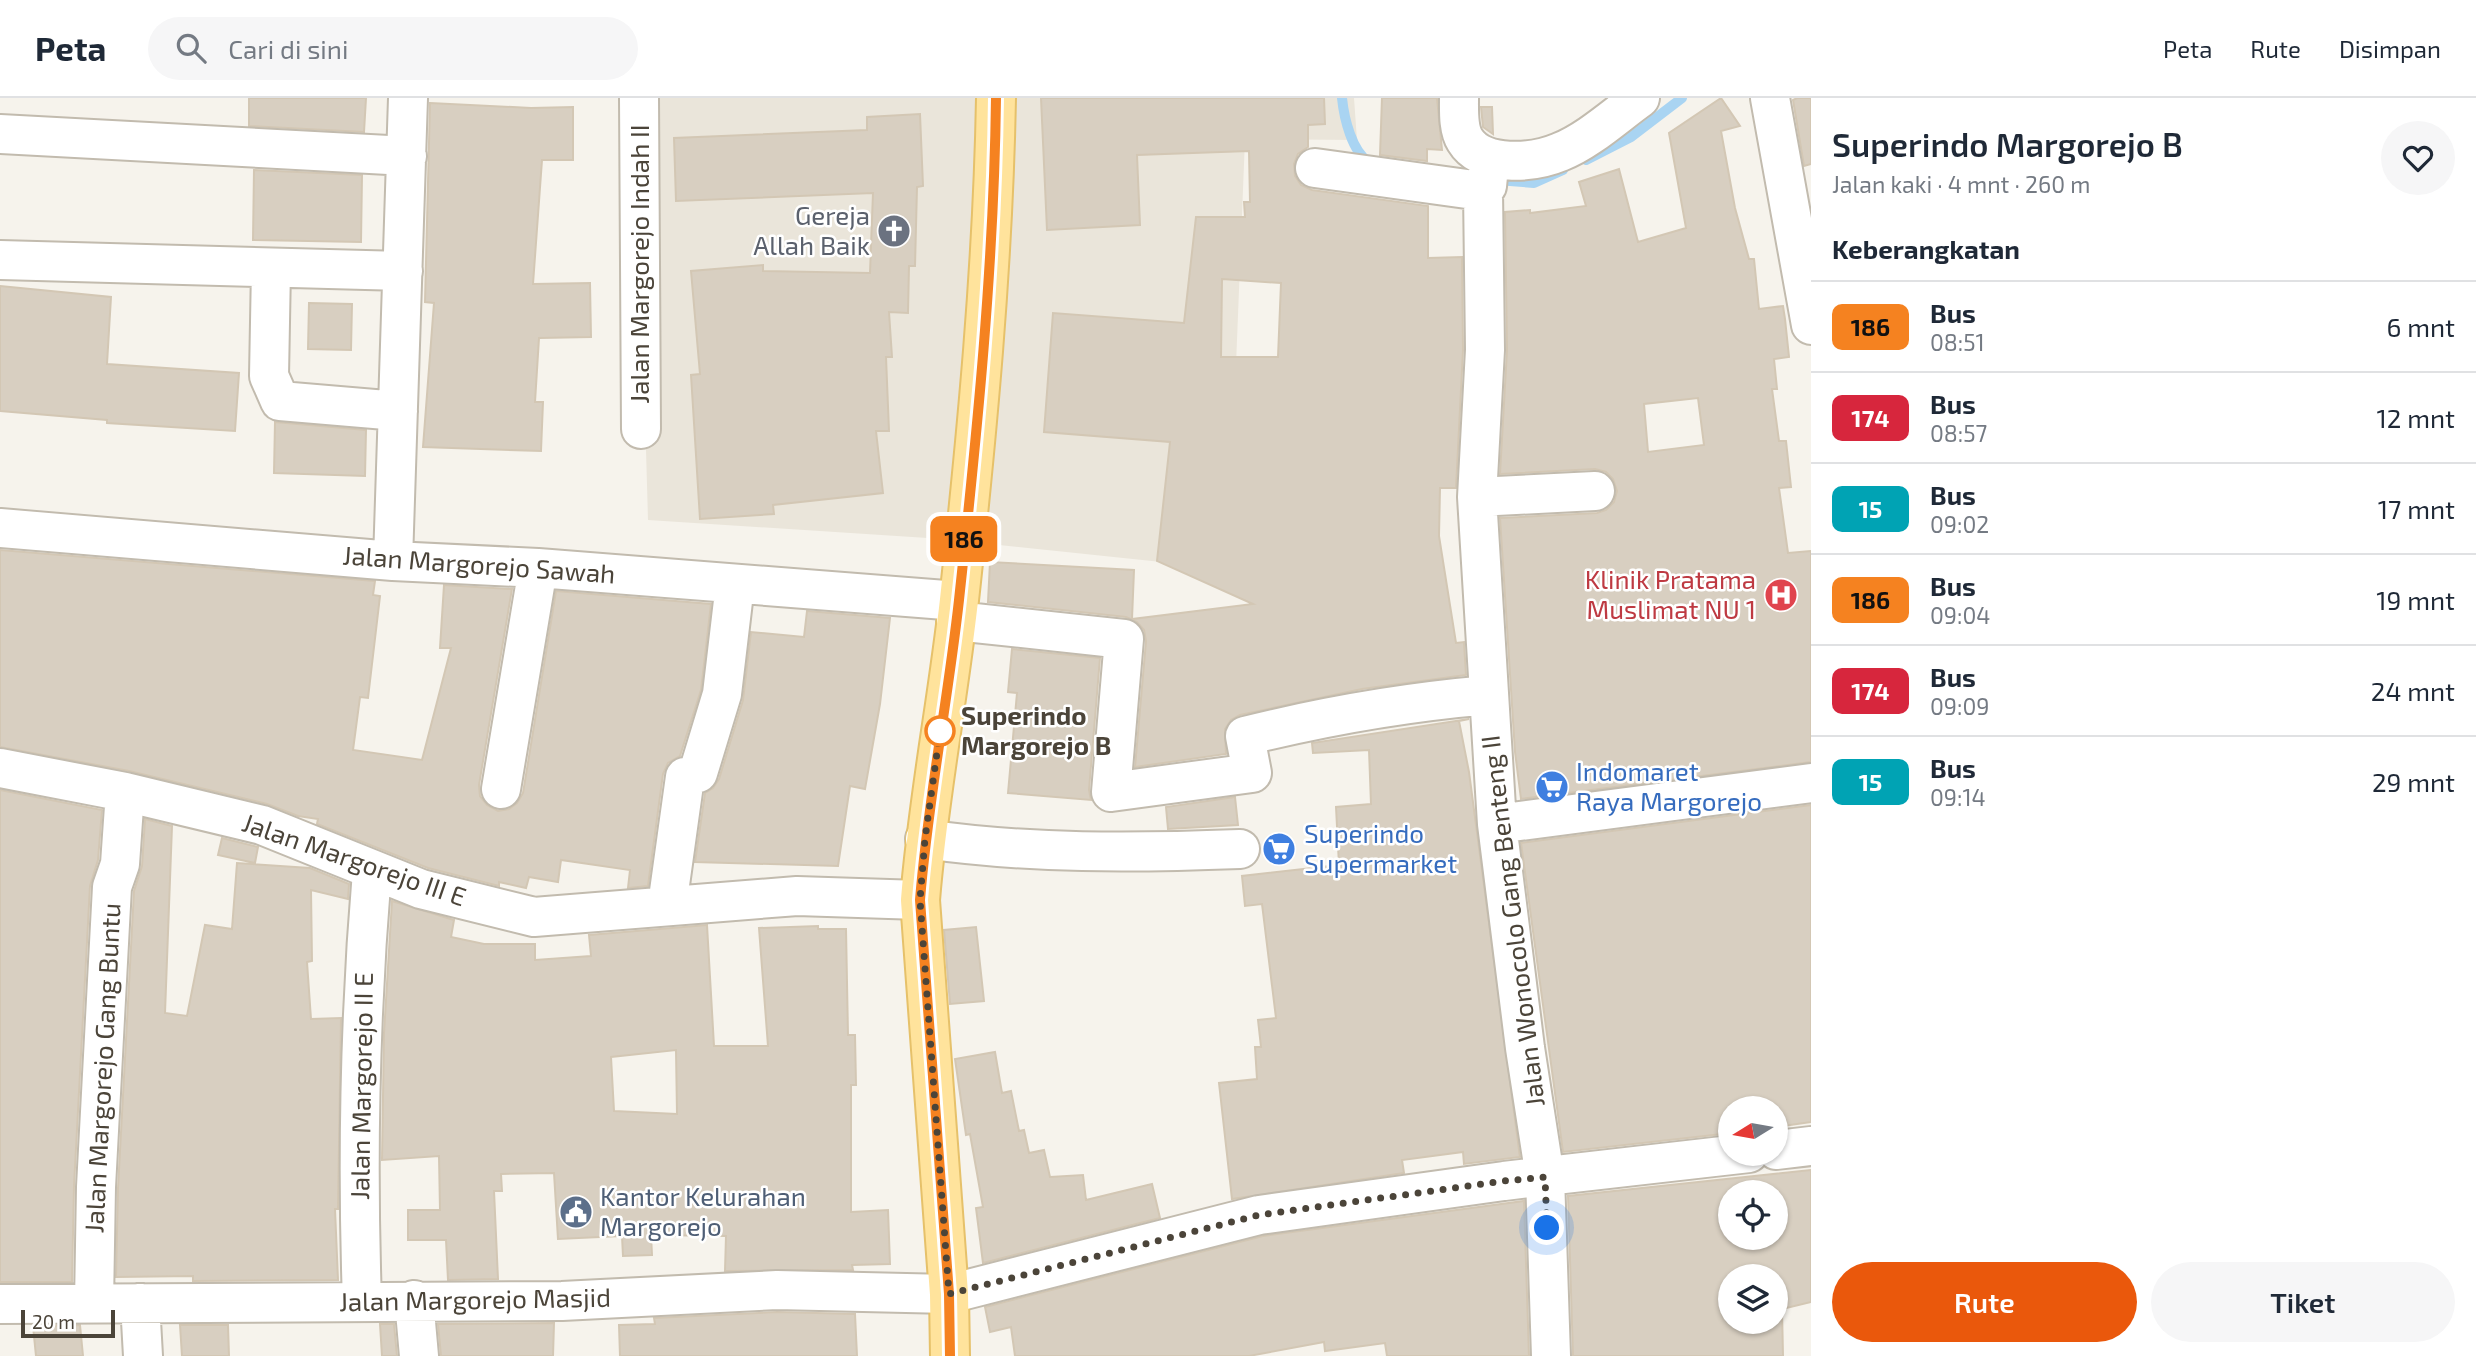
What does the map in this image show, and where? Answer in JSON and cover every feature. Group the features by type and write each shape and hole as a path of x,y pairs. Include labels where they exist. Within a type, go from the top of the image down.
{"main road":[{"path":"950,1356 949,1294 920,900 925,839 957,611 994,228 996,98"}],"street":[{"path":"393,561 408,98"},
{"name":"Jalan Margorejo Indah II","path":"639,98 641,429"},
{"path":"1460,98 1464,138 1475,151 1487,174"},
{"path":"1315,168 1487,174 1502,160 1528,159 1560,152 1640,98"},
{"path":"1770,98 1811,325"},
{"path":"0,134 407,156"},
{"name":"Jalan Wonocolo Gang Benteng II","path":"1487,174 1485,350 1477,497 1497,824 1525,1048 1545,1177 1550,1356"},
{"path":"0,260 403,271"},
{"path":"271,268 269,376 280,401 398,411"},
{"path":"1477,497 1595,491"},
{"name":"Jalan Margorejo Sawah","path":"0,528 393,561 538,568 735,584 957,611 1124,639 1111,792 1252,773 1245,736 1312,719 1438,699 1489,695"},
{"path":"501,789 538,568"},
{"path":"667,906 692,775 722,694 735,584"},
{"name":"Jalan Margorejo III E","path":"0,768 125,792 262,825 421,889 534,917 797,896 920,900"},
{"path":"1497,824 1811,783"},
{"name":"Jalan Margorejo Gang Buntu","path":"94,1303 96,1187 111,897 120,864 125,792"},
{"path":"925,839 974,846 1122,853 1240,849"},
{"name":"Jalan Margorejo II E","path":"362,1301 359,1131 362,994 372,871"},
{"path":"1788,1149 1811,1146"},
{"name":"Jalan Margorejo Masjid","path":"0,1304 562,1301 777,1290 949,1294 1259,1215 1718,1157"},
{"path":"414,1300 419,1356"},
{"path":"139,1303 143,1356"}],"shaded area":[{"path":"636,98 1354,98 1357,140 1245,139 1231,491 1190,565 943,539 648,520"}],"building":[{"path":"249,98 366,98 364,132 249,126"},
{"path":"1041,98 1324,98 1325,124 1308,125 1308,147 1298,154 1294,164 1295,176 1301,185 1312,190 1428,206 1428,258 1462,257 1463,350 1456,488 1440,488 1439,536 1456,643 1464,642 1466,675 1362,689 1240,715 1231,720 1225,729 1226,754 1135,767 1146,641 1144,630 1137,622 1126,617 988,602 990,562 1134,570 1132,619 1253,604 1157,561 1170,442 1044,432 1053,313 1184,323 1196,217 1245,217 1244,202 1250,202 1249,151 1137,155 1140,225 1047,230","holes":["1222,279 1281,283 1278,357 1221,357"]},
{"path":"1382,98 1437,98 1442,150 1427,149 1427,161 1380,155"},
{"path":"1721,98 1740,126 1721,131 1735,208 1749,259 1754,259 1759,309 1783,306 1789,357 1774,359 1777,389 1772,389 1779,441 1786,441 1791,487 1779,488 1788,553 1811,551 1811,762 1521,799 1515,752 1500,518 1597,513 1606,510 1614,502 1617,491 1613,479 1606,472 1595,469 1500,474 1507,350 1505,212 1530,210 1530,213 1586,206 1579,182 1619,169 1638,242 1686,228 1669,133","holes":["1698,398 1704,445 1648,452 1644,404"]},
{"path":"1811,98 1811,164 1804,166 1793,100"},
{"path":"430,103 531,108 573,107 573,160 542,160 533,284 590,283 591,337 539,338 535,402 543,402 541,451 423,447 434,303 425,302"},
{"path":"1481,107 1492,107 1493,134 1483,127"},
{"path":"920,114 923,186 917,187 915,266 909,266 908,313 889,312 892,357 886,357 889,431 876,431 883,493 773,505 774,514 700,519 691,375 700,374 691,271 763,265 763,271 870,273 873,193 676,201 674,138 867,130 867,117"},
{"path":"254,170 362,175 361,242 253,240"},
{"path":"0,286 111,297 107,364 239,373 235,431 107,423 107,420 0,411"},
{"path":"309,303 352,304 351,350 308,349"},
{"path":"275,422 366,430 365,476 274,473"},
{"path":"0,550 375,581 373,595 380,596 368,698 360,697 353,750 422,760 451,648 440,648 444,585 512,589 479,785 480,796 487,805 498,811 509,809 523,793 556,591 711,604 701,690 680,756 668,763 663,774 648,886 628,888 630,870 561,860 558,882 529,877 526,888 499,882 499,886 428,868 317,824 318,819 298,816 267,804 129,771 0,747"},
{"path":"807,611 890,618 880,704 865,789 850,786 838,866 695,862 705,793 713,788 719,779 743,700 751,632 804,637"},
{"path":"1012,649 1100,658 1089,790 1091,800 1008,793 1017,693 1008,692"},
{"path":"1469,719 1459,721 1469,772 1520,1157 1464,1164 1463,1152 1402,1160 1404,1173 1232,1199 1219,1083 1257,1079 1255,1047 1261,1047 1258,1020 1276,1018 1262,904 1245,906 1242,876 1339,865 1336,807 1371,804 1369,750 1313,753 1312,743"},
{"path":"0,790 102,810 98,860 90,886 74,1186 72,1282 0,1282"},
{"path":"1235,797 1238,825 1168,829 1166,807"},
{"path":"1811,805 1811,1122 1788,1125 1788,1096 1718,1096 1718,1134 1563,1152 1521,843"},
{"path":"145,819 172,826 165,1013 187,1016 205,925 232,929 237,863 310,868 349,884 348,899 311,890 312,961 307,962 311,1019 341,1018 338,1209 335,1209 338,1280 193,1281 193,1276 116,1277 118,1188 134,891 142,866"},
{"path":"222,838 258,847 255,863 218,855"},
{"path":"392,901 454,920 451,937 484,944 535,944 535,960 591,956 589,935 707,925 714,1046 768,1046 759,928 818,926 818,929 846,929 848,1035 855,1035 856,1085 851,1085 851,1212 888,1210 890,1264 852,1265 853,1270 725,1271 726,1236 651,1235 652,1255 623,1256 622,1236 558,1239 554,1173 501,1174 502,1191 494,1191 498,1279 448,1280 446,1240 408,1240 408,1210 440,1210 439,1156 382,1160 384,1033","holes":["676,1050 677,1114 614,1111 611,1057"]},
{"path":"976,927 984,1001 950,1004 944,930"},
{"path":"995,1052 1002,1093 1011,1091 1019,1131 1024,1130 1029,1153 1044,1150 1050,1177 1083,1175 1086,1200 1152,1184 1160,1218 983,1263 976,1208 983,1207 970,1134 966,1135 955,1059"},
{"path":"1811,1170 1811,1302 1788,1308 1788,1264 1718,1264 1718,1334 1783,1334 1783,1356 1573,1356 1568,1196"},
{"path":"1524,1201 1529,1356 1387,1356 1385,1343 1325,1351 1324,1342 1249,1356 1015,1356 1011,1327 990,1332 985,1307 1263,1236"},
{"path":"777,1312 855,1314 857,1356 620,1356 619,1325 655,1324 654,1318"},
{"path":"554,1323 553,1356 441,1356 438,1324"},
{"path":"380,1324 394,1324 397,1356 382,1356"},
{"path":"80,1325 83,1356 36,1356 33,1326"},
{"path":"180,1325 228,1325 229,1356 182,1356"}],"waterway":[{"path":"1342,98 1354,143 1369,162"},
{"path":"1586,160 1631,137 1682,98"},
{"path":"1497,180 1534,183 1563,170"}],"bus line":[{"name":"186","path":"950,1356 949,1294 920,900 925,839 964,548 994,228 996,98"}],"place":[{"name":"Gereja Allah Baik","path":"894,231"},
{"name":"Klinik Pratama Muslimat NU 1","path":"1781,595"},
{"name":"Superindo Margorejo B","path":"940,731"},
{"name":"Indomaret Raya Margorejo","path":"1552,787"},
{"name":"Superindo Supermarket","path":"1279,849"},
{"name":"Kantor Kelurahan Margorejo","path":"576,1212"}],"route":[{"path":"940,731 925,839 920,900 949,1294 1259,1215 1504,1181 1545,1177 1547,1228"}]}
